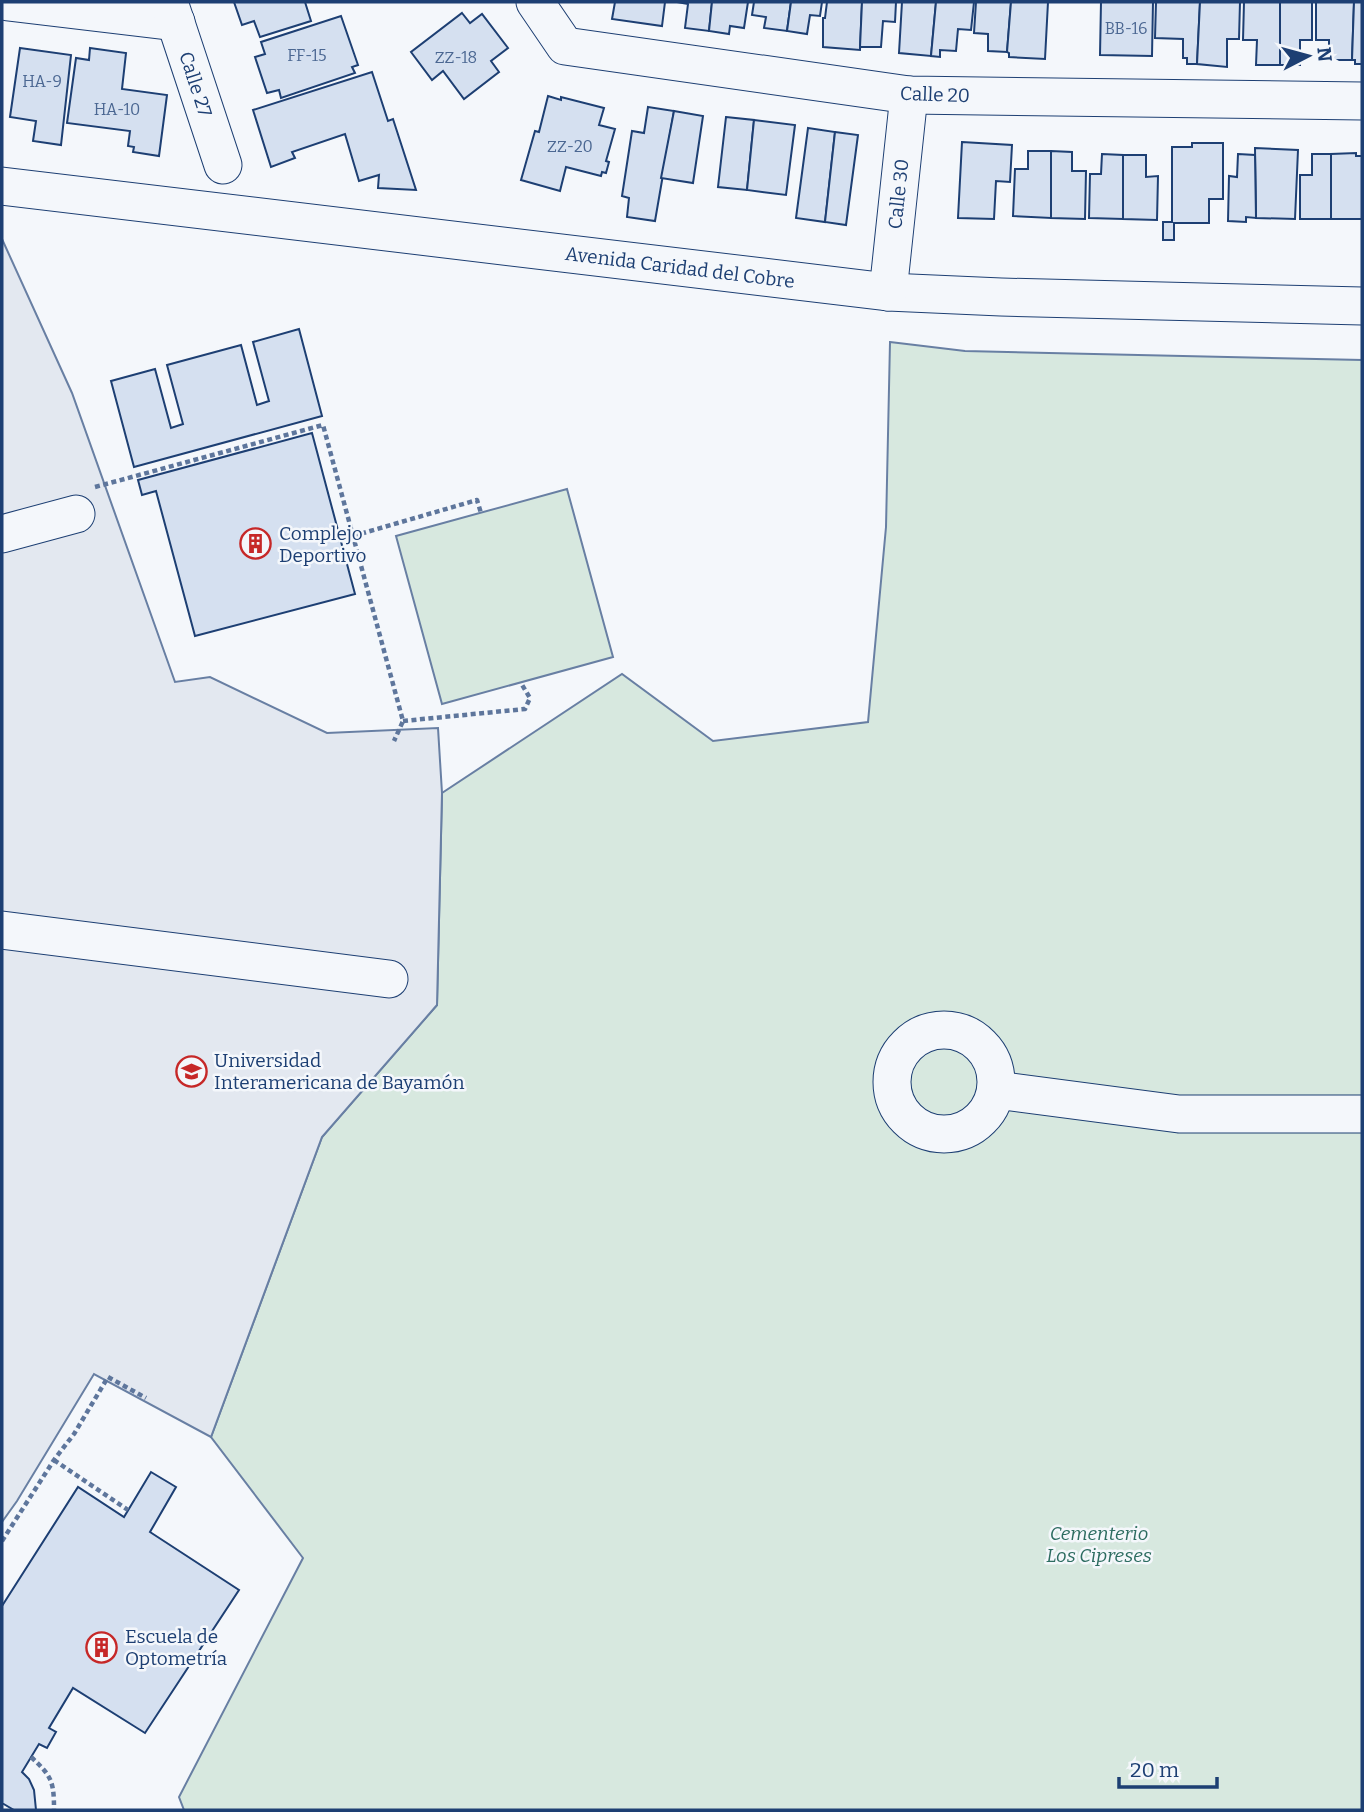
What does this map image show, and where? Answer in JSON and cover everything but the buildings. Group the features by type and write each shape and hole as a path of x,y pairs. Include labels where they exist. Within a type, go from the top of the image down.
{"street":[{"path":"8,2 172,12"},
{"name":"Calle 20","path":"534,2 565,46 909,95 1362,101"},
{"name":"Calle 27","path":"172,12 223,165"},
{"name":"Calle 30","path":"888,292 909,95"},
{"name":"Avenida Caridad del Cobre","path":"2,186 888,292 1362,306"},
{"path":"2,534 80,502"},
{"path":"2,930 389,979"},
{"path":"996,1090 1179,1114 1362,1114"}],"path":[{"path":"80,502 323,425 403,721 394,741"},
{"path":"354,536 477,500 481,513"},
{"path":"403,721 525,709 530,698 521,683"},
{"path":"3,1537 74,1434 108,1377 146,1398"},
{"path":"54,1460 128,1510"},
{"path":"31,1757 54,1783 54,1810"}],"green space":[{"name":"Cementerio Los Cipreses","path":"890,342 965,351 1362,360 1362,1810 184,1810 179,1797 303,1558 211,1437 322,1137 437,1005 442,793 622,674 713,741 868,722 886,527"},
{"path":"567,489 613,657 442,704 396,536"}],"shaded area":[{"path":"2,239 72,393 175,682 210,677 327,733 438,728 442,793 437,1005 322,1137 211,1437 94,1374 2,1522"}],"place":[{"name":"Complejo Deportivo","path":"256,544"},
{"name":"Universidad Interamericana de Bayamón","path":"191,1071"},
{"name":"Escuela de Optometría","path":"102,1647"}]}
